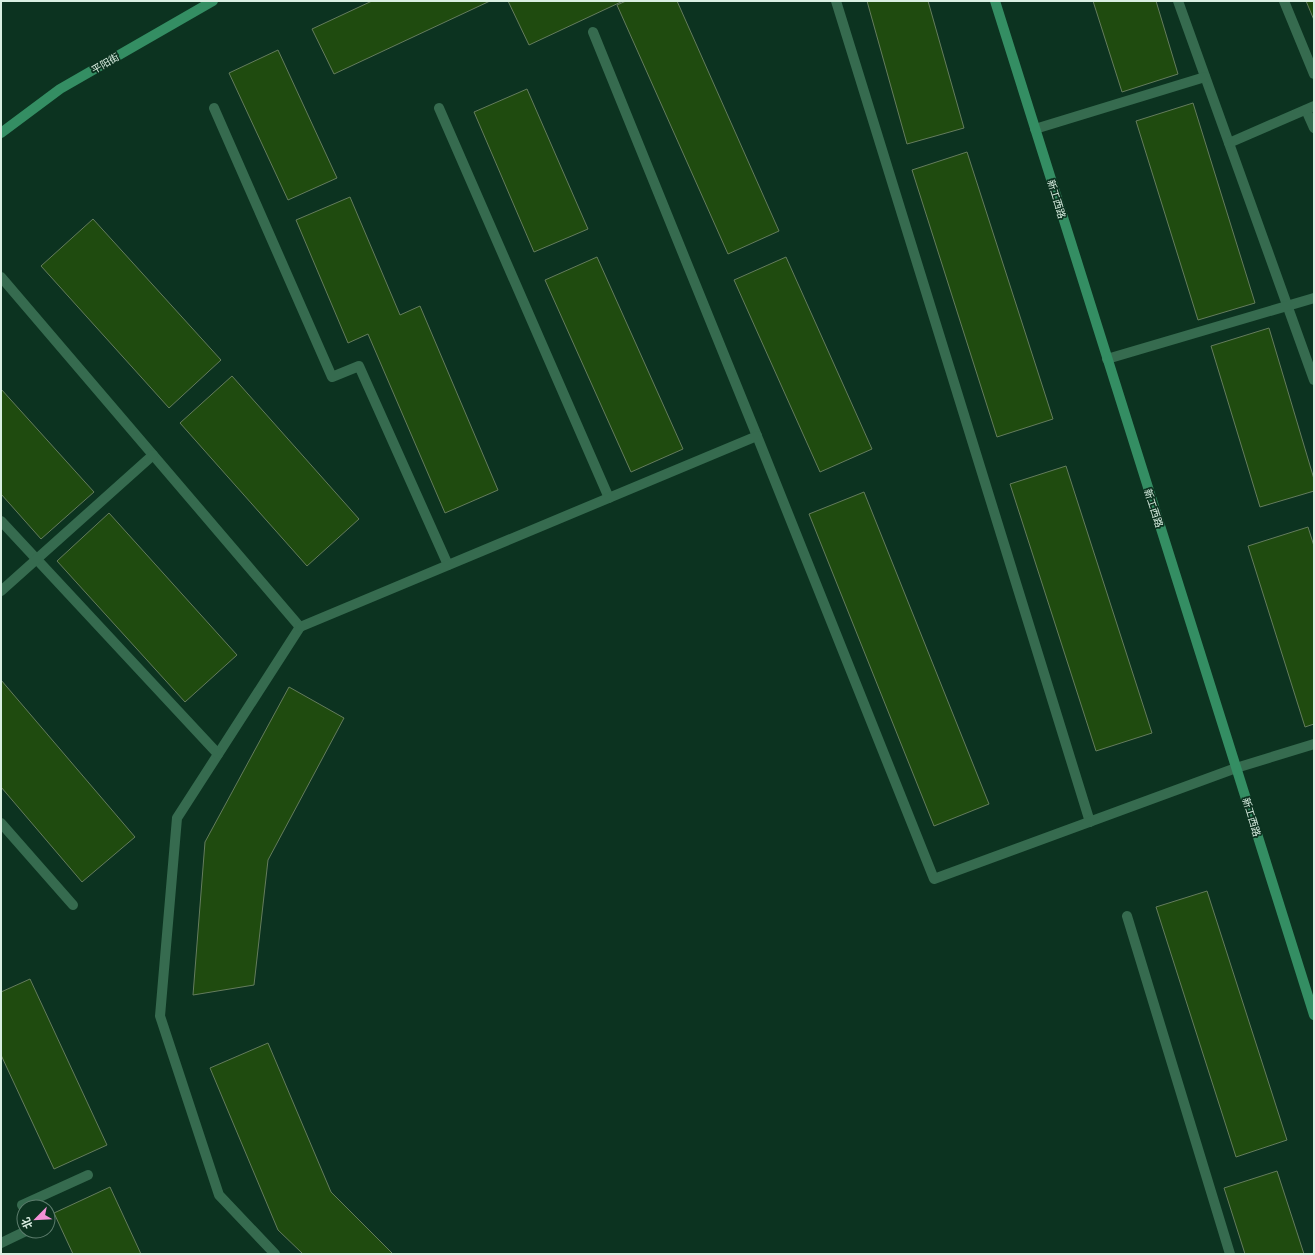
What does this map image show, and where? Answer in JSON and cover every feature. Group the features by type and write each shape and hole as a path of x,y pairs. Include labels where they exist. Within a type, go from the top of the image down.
{"main road":[{"name":"平阳街","path":"1,134 60,89 213,1"},
{"name":"新工西路","path":"994,1 1314,1015"}],"street":[{"path":"836,1 1090,822"},
{"path":"1178,1 1314,380"},
{"path":"1284,1 1314,74"},
{"path":"593,32 757,436 934,879 1236,768 1314,744"},
{"path":"1035,129 1205,77"},
{"path":"214,108 332,378 359,366 448,565"},
{"path":"439,108 609,498"},
{"path":"1229,143 1310,108 1314,128"},
{"path":"1,277 300,627"},
{"path":"1107,359 1314,298"},
{"path":"275,1254 219,1195 160,1016 177,818 300,627 757,436"},
{"path":"1,591 153,455"},
{"path":"1,521 218,754"},
{"path":"1,824 73,905"},
{"path":"1127,916 1230,1254"},
{"path":"35,1199 88,1175"},
{"path":"1,1243 16,1236"}],"building":[{"path":"372,1 490,1 334,74 312,29"},
{"path":"508,1 623,1 529,45"},
{"path":"626,1 677,1 779,231 728,254 617,5"},
{"path":"867,1 928,1 964,128 907,144"},
{"path":"1093,1 1156,1 1178,74 1122,92"},
{"path":"1306,1 1314,1 1314,20"},
{"path":"278,50 337,178 288,200 229,73"},
{"path":"527,89 588,229 534,252 474,112"},
{"path":"1193,103 1255,303 1198,320 1136,121"},
{"path":"967,152 1053,419 997,437 912,170"},
{"path":"350,197 400,315 420,306 498,490 445,513 368,334 348,343 296,220"},
{"path":"93,219 221,360 169,408 41,266"},
{"path":"597,257 683,449 631,472 545,280"},
{"path":"786,257 872,449 820,472 734,280"},
{"path":"1269,328 1314,479 1314,491 1260,507 1211,346"},
{"path":"232,376 359,519 307,566 180,423"},
{"path":"1,389 94,492 41,539 1,494"},
{"path":"1066,466 1152,733 1096,751 1010,484"},
{"path":"864,492 989,804 934,826 809,514"},
{"path":"109,513 237,655 185,702 57,561"},
{"path":"1308,527 1314,546 1314,724 1305,727 1248,546"},
{"path":"1,680 135,837 82,882 1,787"},
{"path":"289,687 344,718 268,860 254,985 193,995 205,842"},
{"path":"1207,891 1287,1140 1236,1157 1156,907"},
{"path":"30,979 107,1145 54,1169 1,1055 1,992"},
{"path":"268,1043 331,1192 393,1254 303,1254 278,1230 210,1068"},
{"path":"1277,1171 1304,1254 1245,1254 1224,1188"},
{"path":"110,1187 141,1254 73,1254 56,1217 56,1212"}]}
